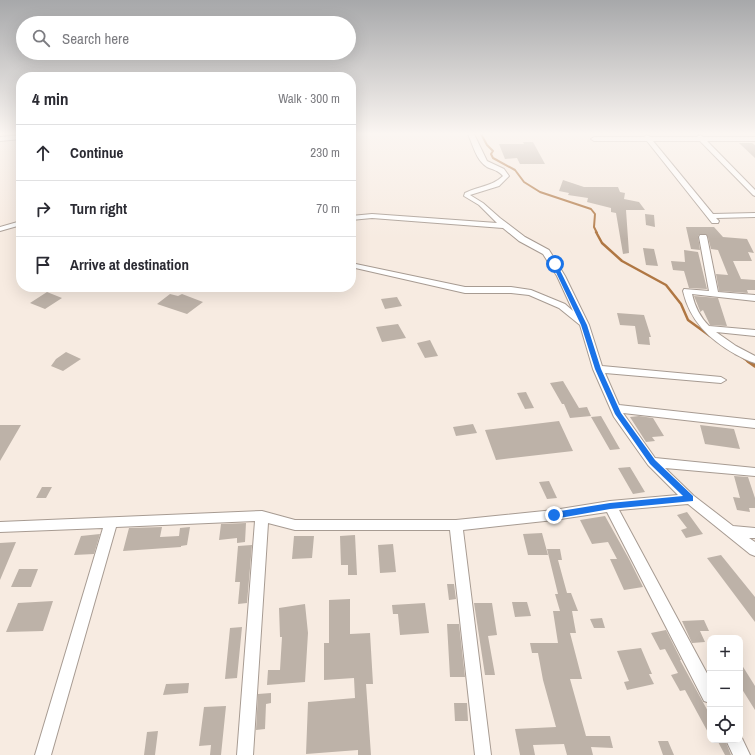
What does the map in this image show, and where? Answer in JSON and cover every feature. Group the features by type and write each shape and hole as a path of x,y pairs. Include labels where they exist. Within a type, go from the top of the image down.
{"street":[{"path":"500,169 506,176 497,186 471,192 467,194 467,196 482,204 498,220 522,239 546,252 561,276 584,325 598,369 618,414 652,462 690,498 732,530 755,550"},
{"path":"674,169 713,218 755,215"},
{"path":"731,169 755,194"},
{"path":"356,218 372,216 506,226"},
{"path":"0,229 16,224"},
{"path":"703,237 714,294"},
{"path":"356,266 465,290 510,290 531,293 562,306 584,325"},
{"path":"755,298 687,291 689,302 695,314 707,329 716,338 732,349 755,360"},
{"path":"707,329 755,333"},
{"path":"598,369 721,380"},
{"path":"615,408 755,424"},
{"path":"652,462 755,472"},
{"path":"0,527 262,516 295,526 456,525 554,515 610,506 690,498"},
{"path":"610,506 707,689"},
{"path":"245,755 262,516"},
{"path":"43,755 111,523"},
{"path":"456,525 482,755"},
{"path":"732,530 755,533"},
{"path":"736,743 742,755"}],"building":[{"path":"563,180 584,187 618,187 620,192 625,193 624,199 639,202 645,210 626,210 629,253 623,254 616,213 611,212 611,208 587,202 588,198 568,195 569,193 559,191"},
{"path":"645,214 654,215 655,227 646,225"},
{"path":"686,227 714,227 723,237 747,239 754,253 748,252 752,261 733,261 741,279 755,280 755,290 747,290 748,293 719,291 716,274 728,275 718,250 711,249 706,234 700,234 698,236 700,250 691,249"},
{"path":"643,248 654,249 658,266 646,265"},
{"path":"684,250 698,252 707,289 689,288 684,271 673,270 671,261 685,262"},
{"path":"47,292 62,298 45,309 30,303"},
{"path":"170,294 178,296 182,294 203,302 187,314 157,304"},
{"path":"694,296 718,298 727,326 710,325 703,310 700,312"},
{"path":"397,297 402,306 385,309 381,299"},
{"path":"617,313 644,315 651,337 649,337 650,345 638,344 635,326 620,325"},
{"path":"398,324 406,338 382,342 376,327"},
{"path":"430,340 438,356 425,358 417,343"},
{"path":"66,352 81,359 63,371 51,366 56,359"},
{"path":"563,381 579,408 587,407 591,416 570,418 564,404 562,404 550,383"},
{"path":"526,392 534,408 525,409 517,393"},
{"path":"601,416 620,449 610,450 591,417"},
{"path":"639,416 653,418 664,436 652,437 655,441 646,442 630,417"},
{"path":"559,421 573,451 496,460 485,430"},
{"path":"473,424 477,433 456,436 453,427"},
{"path":"0,425 21,425 0,461"},
{"path":"700,425 734,429 740,449 705,444"},
{"path":"630,467 645,492 633,494 618,468"},
{"path":"734,476 748,477 755,498 755,508 749,508 750,512 737,510 733,497 740,498"},
{"path":"549,481 557,498 547,499 539,482"},
{"path":"42,487 52,487 46,498 36,498"},
{"path":"687,512 703,534 686,538 681,530 687,528 677,515"},
{"path":"605,516 643,587 624,590 610,559 617,559 608,542 592,544 580,520"},
{"path":"246,523 245,542 237,543 237,538 219,540 221,524"},
{"path":"162,527 160,537 179,536 180,528 190,527 187,545 181,547 123,551 129,528"},
{"path":"542,533 548,555 528,555 523,534"},
{"path":"100,534 94,554 74,555 81,536"},
{"path":"355,535 357,575 348,575 348,565 341,565 340,536"},
{"path":"294,536 314,536 312,558 292,559"},
{"path":"16,542 0,580 0,543"},
{"path":"393,544 396,572 380,573 378,545"},
{"path":"252,545 247,603 238,604 240,582 235,582 238,546"},
{"path":"547,549 560,549 562,560 558,560 567,593 571,593 578,611 572,611 576,633 570,633 582,679 570,679 586,736 610,736 613,748 591,747 593,755 567,755 564,744 533,745 535,755 520,755 515,729 556,727 543,680 538,653 532,653 530,643 558,643 553,611 560,611 555,594 558,594"},
{"path":"721,555 755,597 755,622 707,558"},
{"path":"19,569 38,569 31,587 11,587"},
{"path":"447,584 454,584 456,599 449,600"},
{"path":"350,599 350,634 370,633 373,684 366,684 371,755 358,755 358,750 306,754 308,702 355,698 354,678 324,680 324,643 329,643 329,600"},
{"path":"53,601 43,631 6,632 18,603"},
{"path":"512,602 527,602 531,616 515,617"},
{"path":"425,603 429,633 400,635 398,614 393,614 392,605"},
{"path":"474,603 492,603 497,635 488,636 495,675 485,675"},
{"path":"305,604 308,633 305,682 267,685 268,670 280,670 282,637 280,637 279,608"},
{"path":"602,618 605,628 594,628 590,619"},
{"path":"704,620 709,631 700,631 705,642 692,643 682,621"},
{"path":"447,624 459,624 465,677 450,677"},
{"path":"242,627 237,678 225,679 230,628"},
{"path":"666,630 680,660 707,710 707,730 685,690 680,691 671,675 678,673 665,649 660,650 651,633"},
{"path":"641,648 652,674 649,674 654,684 627,690 624,682 629,681 617,651"},
{"path":"743,667 755,686 755,710 743,691"},
{"path":"189,683 188,693 163,695 166,684"},
{"path":"271,693 271,703 266,704 265,729 256,730 258,694"},
{"path":"454,703 467,703 468,721 455,721"},
{"path":"226,706 221,755 210,755 211,745 199,746 204,707"},
{"path":"158,731 155,755 144,755 147,732"},
{"path":"658,741 668,741 674,755 663,755"},
{"path":"719,743 726,743 731,755 725,755"}],"waterway":[{"path":"514,169 524,182 540,192 591,209 595,214 594,227 597,233"},
{"path":"596,232 602,243 622,261 666,285 681,304 688,320 710,336"},
{"path":"742,357 749,362"},
{"path":"748,361 755,366"}],"route":[{"path":"554,515 610,506 690,498 652,462 618,414 598,369 584,325 555,264"}]}
